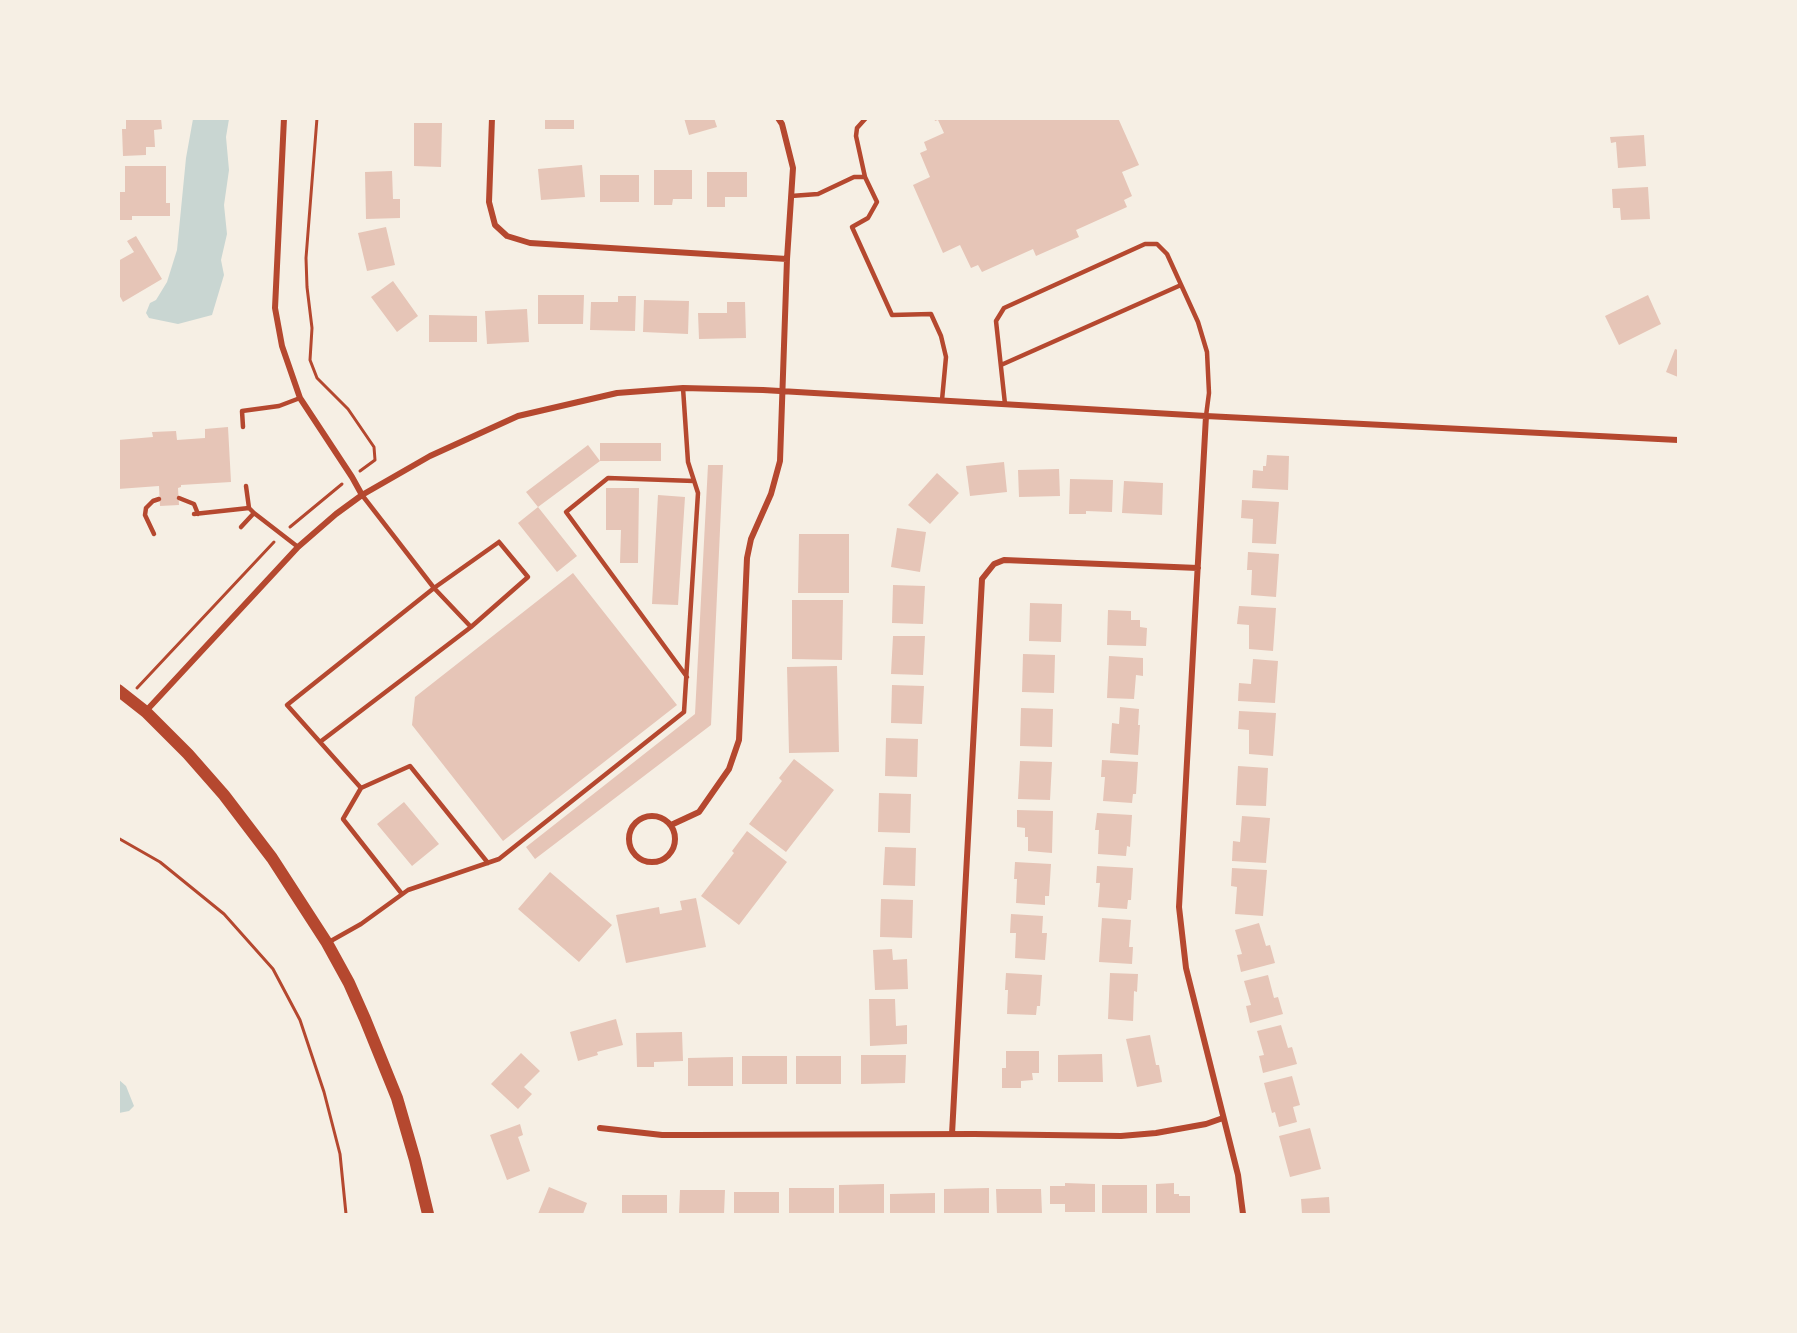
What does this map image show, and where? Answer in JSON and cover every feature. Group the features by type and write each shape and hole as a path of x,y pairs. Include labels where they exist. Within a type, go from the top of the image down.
{"main road":[{"path":"118,690 146,712 188,754 224,795 272,858 327,943 349,983 393,1089 415,1160 428,1215"}],"street":[{"path":"284,118 275,308 282,346 300,398 362,495"},
{"path":"492,118 489,202 495,225 507,236 530,243 788,259"},
{"path":"671,825 699,812 729,769 736,752 741,720 747,558 752,538 771,494 780,460 793,168 782,124 778,118"},
{"path":"146,712 298,547 362,495 430,456 518,416 617,393 683,388 784,392 1678,440"},
{"path":"1206,416 1179,907 1186,968 1238,1175 1243,1215"},
{"path":"952,1134 982,579 994,564 1004,560 1198,568"},
{"path":"661,817 671,825 676,843 674,849 665,858 647,862 641,860 632,850 630,832 633,826 643,818 661,817"},
{"path":"600,1128 685,1135 1121,1136 1177,1130 1223,1118"}],"lane":[{"path":"866,118 857,128 856,136 865,177 877,202 868,218 852,227 892,315 931,314 941,336 946,357 942,400"},
{"path":"791,196 818,194 854,177 865,177"},
{"path":"1005,404 996,321 1004,308 1145,244 1157,243 1167,254 1198,322 1207,352 1209,393 1206,416"},
{"path":"1001,365 1181,285"},
{"path":"327,943 361,924 408,890 499,859 684,712 698,493 688,462 683,388"},
{"path":"243,427 242,411 279,406 300,398"},
{"path":"687,677 566,512 608,477 694,481"},
{"path":"246,486 249,508 298,547"},
{"path":"362,495 434,588 471,627"},
{"path":"179,498 194,504 196,514 249,508"},
{"path":"154,534 145,515 146,508 159,499"},
{"path":"241,527 254,513"},
{"path":"320,742 471,627 528,578 500,542 434,588 287,705 361,788"},
{"path":"402,894 343,819 361,788 410,766 488,863"}],"path":[{"path":"317,118 306,258 312,328 310,360 317,378 348,409 374,447 375,460"},
{"path":"129,698 281,535 333,489"},
{"path":"118,838 160,862 225,914 273,969 300,1020 324,1092 340,1154 346,1215"}],"shaded area":[{"path":"193,119 229,119 226,137 229,170 224,205 227,234 221,260 224,275 212,315 178,324 149,318 146,313 150,303 156,300 167,282 177,250 186,158"},
{"path":"118,1079 126,1086 134,1106 129,1111 119,1113"}],"building":[{"path":"126,118 161,118 162,129 154,130 155,147 146,147 146,155 123,156 122,129 126,129"},
{"path":"545,118 574,118 574,129 545,129"},
{"path":"684,118 714,118 717,127 689,135"},
{"path":"934,118 1118,118 1139,165 1122,172 1132,196 1124,200 1127,207 1076,230 1079,237 1036,256 1033,249 982,272 978,265 971,268 960,245 943,253 913,185 930,177 920,153 927,150 924,142 944,133 938,120 935,121"},
{"path":"414,123 442,123 441,167 414,166"},
{"path":"1644,135 1646,166 1618,168 1616,142 1611,143 1610,137"},
{"path":"582,165 585,197 541,200 538,169"},
{"path":"125,166 166,166 166,203 170,203 170,216 132,216 132,220 118,220 118,192 125,192"},
{"path":"654,170 692,170 692,199 673,199 672,205 654,205"},
{"path":"392,171 393,199 400,199 400,218 366,219 365,172"},
{"path":"707,172 747,172 747,197 725,197 725,207 707,207"},
{"path":"600,175 639,175 639,202 600,202"},
{"path":"1648,187 1650,219 1621,220 1620,208 1613,208 1612,189"},
{"path":"386,227 395,265 367,271 358,233"},
{"path":"136,236 162,279 123,302 118,293 118,261 134,252 127,241"},
{"path":"393,281 418,316 397,332 371,297"},
{"path":"538,295 584,295 583,324 538,324"},
{"path":"1648,295 1661,324 1619,345 1605,316"},
{"path":"618,296 636,296 635,331 590,330 591,302 618,302"},
{"path":"644,300 689,301 688,334 643,332"},
{"path":"727,302 745,302 746,338 699,339 698,313 727,313"},
{"path":"527,309 529,342 487,344 485,311"},
{"path":"429,315 477,316 477,342 429,342"},
{"path":"1675,349 1678,350 1678,377 1666,372"},
{"path":"228,427 231,482 181,485 178,488 179,505 160,506 159,486 118,489 118,440 153,437 152,432 176,431 177,440 205,438 205,429"},
{"path":"600,443 661,443 661,461 600,461"},
{"path":"588,445 600,461 538,507 526,492"},
{"path":"1267,455 1289,456 1288,490 1252,488 1253,470 1263,471"},
{"path":"1004,462 1007,492 970,496 966,466"},
{"path":"708,465 723,465 711,725 535,859 526,847 695,714"},
{"path":"1059,469 1060,496 1019,497 1018,470"},
{"path":"937,473 959,493 930,524 908,505"},
{"path":"1070,479 1113,480 1112,512 1086,511 1086,514 1069,514"},
{"path":"1124,481 1163,483 1162,515 1122,513"},
{"path":"606,488 639,488 638,563 620,563 621,530 606,530"},
{"path":"658,495 685,497 678,605 652,604"},
{"path":"1242,500 1279,502 1276,544 1252,543 1253,519 1241,518"},
{"path":"538,507 577,556 557,572 518,523"},
{"path":"897,528 926,532 920,572 891,567"},
{"path":"799,534 849,534 849,593 798,593"},
{"path":"1248,552 1279,554 1276,597 1251,595 1252,570 1247,570"},
{"path":"573,573 677,705 503,841 412,725 415,697"},
{"path":"893,585 925,586 923,624 892,623"},
{"path":"792,600 843,600 842,660 792,659"},
{"path":"1030,603 1062,604 1061,642 1029,641"},
{"path":"1239,606 1276,608 1273,651 1249,649 1249,625 1237,624"},
{"path":"1108,610 1131,611 1131,620 1140,620 1140,627 1147,628 1146,646 1107,645"},
{"path":"893,636 925,636 923,675 891,674"},
{"path":"1023,654 1055,655 1054,693 1022,692"},
{"path":"1109,656 1143,658 1143,676 1136,675 1134,699 1107,698"},
{"path":"1253,659 1278,661 1275,703 1238,701 1239,683 1251,684"},
{"path":"837,666 839,752 789,753 787,667"},
{"path":"892,685 924,686 922,724 891,723"},
{"path":"1120,707 1139,709 1138,755 1110,753 1112,723 1119,724"},
{"path":"1021,708 1053,709 1052,747 1020,746"},
{"path":"1239,711 1276,713 1273,756 1249,754 1249,730 1238,729"},
{"path":"886,738 918,739 917,777 885,776"},
{"path":"794,759 834,790 786,852 749,824 782,781 779,778"},
{"path":"1102,760 1138,762 1136,794 1133,794 1132,803 1103,801 1105,777 1101,777"},
{"path":"1020,761 1052,762 1050,800 1018,799"},
{"path":"1238,766 1268,768 1266,806 1236,805"},
{"path":"879,793 911,794 910,833 878,832"},
{"path":"404,802 439,844 412,866 377,824"},
{"path":"1017,810 1053,811 1052,853 1028,851 1028,837 1025,837 1025,828 1017,827"},
{"path":"1097,813 1132,815 1130,847 1127,846 1126,856 1098,854 1099,830 1095,830"},
{"path":"1242,816 1270,818 1266,863 1232,861 1233,841 1240,842"},
{"path":"747,831 787,862 739,925 701,896 734,853 732,851"},
{"path":"885,847 916,848 915,886 883,885"},
{"path":"1015,862 1051,864 1049,896 1045,896 1045,905 1016,903"},
{"path":"1097,866 1133,868 1131,900 1128,900 1127,909 1098,907 1100,883 1096,883"},
{"path":"1232,868 1267,870 1263,916 1235,914 1237,887 1231,886"},
{"path":"550,872 612,925 579,962 518,909"},
{"path":"696,898 706,947 626,963 616,915 659,907 660,914 682,910 680,901"},
{"path":"881,899 913,900 912,938 880,937"},
{"path":"1011,914 1043,916 1042,933 1047,933 1045,960 1015,958 1016,933 1010,933"},
{"path":"1102,918 1131,920 1129,947 1133,947 1132,964 1099,962"},
{"path":"1259,923 1266,946 1270,945 1275,963 1241,972 1237,955 1242,954 1235,930"},
{"path":"892,949 893,960 907,959 908,989 875,990 873,950"},
{"path":"1006,973 1042,975 1040,1006 1037,1006 1036,1015 1007,1014"},
{"path":"1110,973 1138,974 1137,992 1134,991 1133,1021 1108,1019"},
{"path":"1268,975 1274,998 1278,997 1283,1014 1250,1023 1246,1006 1251,1005 1244,981"},
{"path":"869,999 895,999 896,1026 907,1025 907,1044 870,1046"},
{"path":"616,1019 623,1045 597,1052 598,1055 578,1061 570,1032"},
{"path":"1281,1025 1288,1048 1292,1047 1297,1064 1263,1073 1259,1056 1264,1055 1257,1031"},
{"path":"682,1032 683,1061 654,1062 654,1067 637,1067 636,1033"},
{"path":"1150,1035 1162,1082 1137,1087 1126,1039"},
{"path":"1006,1051 1039,1051 1039,1073 1032,1073 1033,1080 1021,1081 1021,1088 1002,1088 1002,1068 1006,1068"},
{"path":"521,1053 540,1071 524,1087 532,1094 518,1109 491,1084"},
{"path":"1102,1054 1103,1082 1058,1082 1058,1055"},
{"path":"861,1055 906,1055 905,1083 861,1084"},
{"path":"742,1056 787,1056 787,1084 742,1084"},
{"path":"796,1056 841,1056 841,1084 796,1084"},
{"path":"733,1057 733,1086 688,1086 688,1058"},
{"path":"1292,1076 1300,1105 1293,1107 1297,1122 1279,1127 1275,1112 1272,1113 1264,1083"},
{"path":"520,1124 523,1135 518,1137 530,1171 507,1180 490,1135"},
{"path":"1310,1128 1321,1169 1290,1177 1279,1136"},
{"path":"1065,1183 1095,1184 1095,1212 1065,1212 1065,1204 1050,1204 1050,1186 1065,1186"},
{"path":"1174,1183 1174,1194 1190,1196 1190,1214 1156,1214 1156,1184"},
{"path":"884,1184 884,1213 839,1213 839,1185"},
{"path":"1102,1185 1147,1185 1147,1213 1102,1213"},
{"path":"549,1187 587,1203 583,1214 538,1214"},
{"path":"789,1188 834,1188 834,1214 789,1214"},
{"path":"989,1188 989,1214 944,1214 944,1189"},
{"path":"996,1189 1041,1189 1042,1214 997,1214"},
{"path":"680,1190 725,1190 724,1214 679,1214"},
{"path":"734,1192 779,1192 779,1214 734,1214"},
{"path":"935,1193 935,1214 890,1214 890,1194"},
{"path":"622,1195 667,1195 667,1214 622,1214"},
{"path":"1329,1197 1330,1214 1302,1214 1301,1199"}]}
